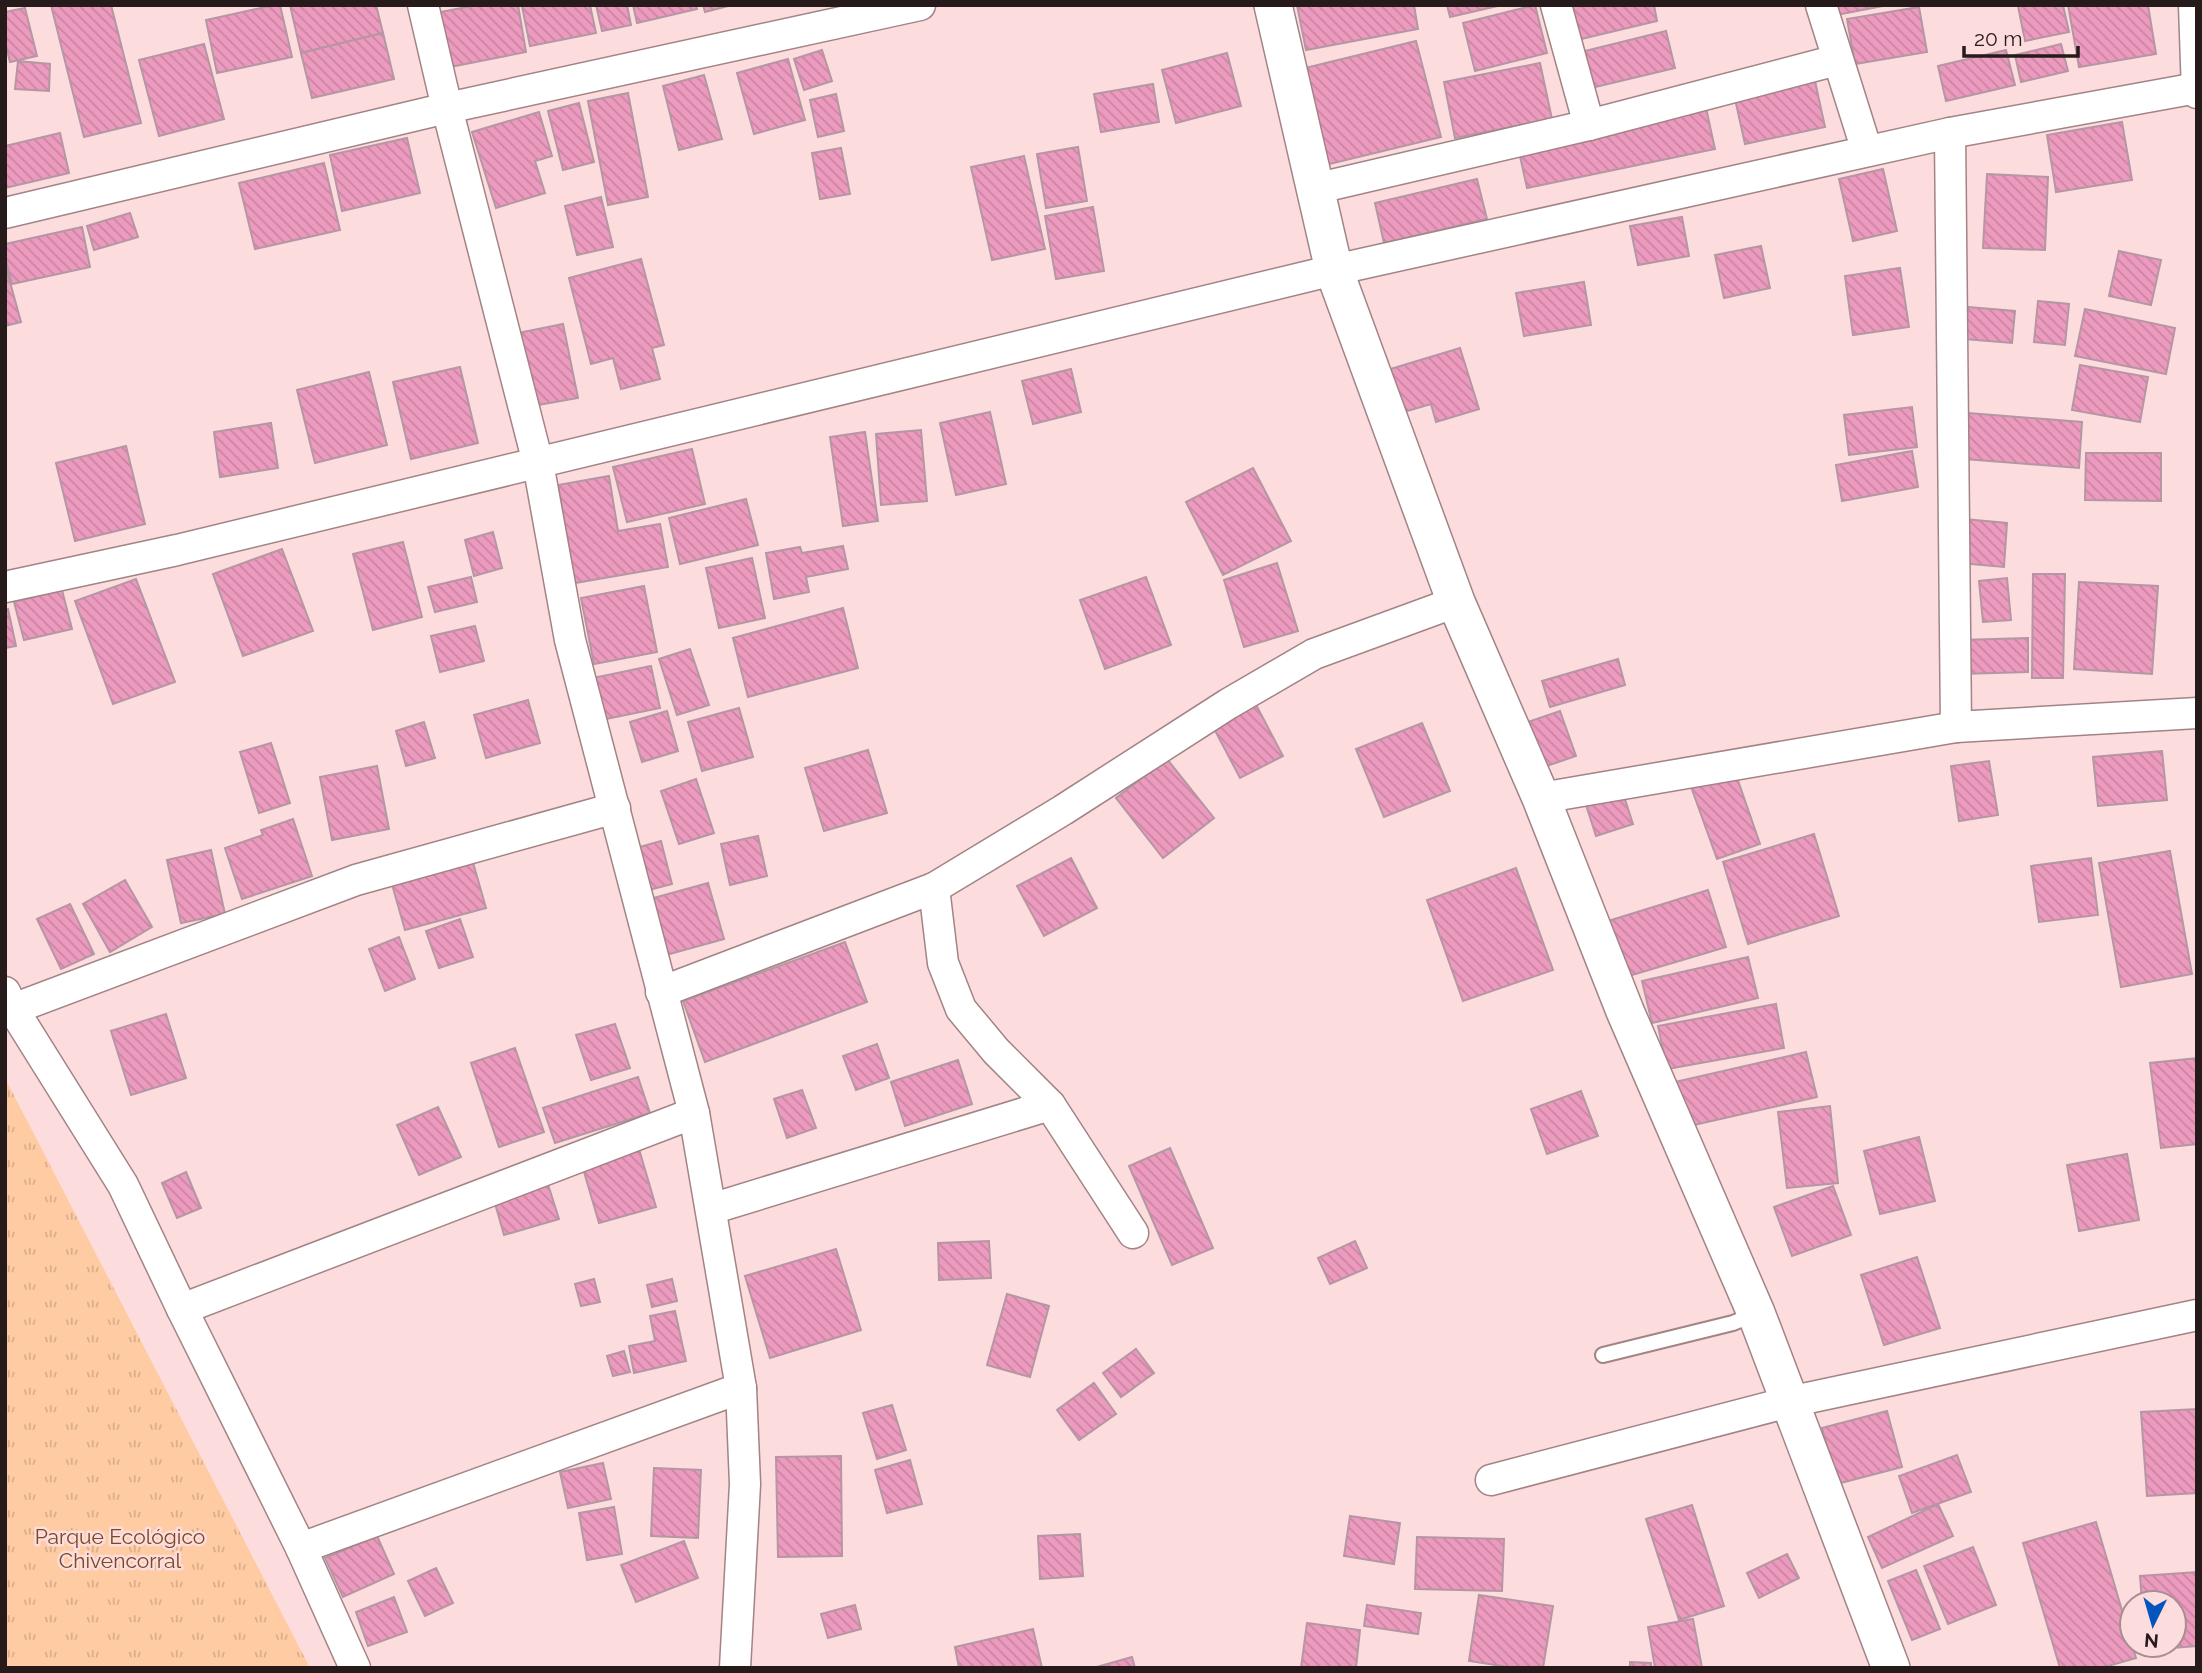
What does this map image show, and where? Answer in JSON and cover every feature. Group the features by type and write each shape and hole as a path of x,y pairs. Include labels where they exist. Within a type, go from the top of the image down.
{"street":[{"path":"423,5 538,463 570,640 694,1113 741,1388 744,1484 735,1668"},
{"path":"5,213 447,108 920,5"},
{"path":"1273,5 1334,270 1456,602 1541,798 1625,1011 1756,1313 1891,1668"},
{"path":"1556,5 1589,125"},
{"path":"1821,5 1867,151"},
{"path":"5,587 177,550 1334,270 1950,133 2197,90 2194,5"},
{"path":"1314,189 1589,125 1837,60"},
{"path":"1950,133 1956,727"},
{"path":"661,992 934,888 1063,810 1228,704 1314,654 1456,602"},
{"path":"1541,798 1956,727 2197,712"},
{"path":"355,1668 301,1548 122,1185 9,1001 356,880 615,808"},
{"path":"934,888 943,963 961,1009 996,1051 1050,1105 1133,1233"},
{"path":"711,1209 1050,1105"},
{"path":"182,1309 694,1113"},
{"path":"1492,1480 1790,1402 2197,1315"},
{"path":"301,1548 741,1388"}],"lane":[{"path":"1603,1354 1732,1323 1756,1313"}],"green space":[{"name":"Parque Ecológico Chivencorral","path":"5,1078 310,1668 5,1668"}],"building":[{"path":"51,5 111,5 141,123 84,137"},
{"path":"280,5 292,57 217,73 206,20"},
{"path":"290,5 376,5 383,33 301,53"},
{"path":"477,5 518,5 526,52 440,69 430,14"},
{"path":"590,5 596,33 530,46 522,6"},
{"path":"596,5 627,5 631,25 602,31"},
{"path":"633,5 696,5 697,9 637,23"},
{"path":"703,5 732,5 705,12"},
{"path":"1297,5 1414,5 1418,29 1306,50"},
{"path":"1447,5 1502,5 1450,17"},
{"path":"1535,5 1547,53 1475,71 1463,23"},
{"path":"1569,5 1654,5 1657,21 1577,40"},
{"path":"1829,5 1888,5 1831,16"},
{"path":"2063,5 2069,32 2025,41 2018,6"},
{"path":"2068,5 2148,5 2156,54 2079,67"},
{"path":"1919,7 1927,52 1855,64 1847,19"},
{"path":"25,8 37,56 10,62 5,42 5,12"},
{"path":"1666,31 1675,68 1591,88 1581,52"},
{"path":"383,33 394,79 312,98 301,53"},
{"path":"1416,41 1441,137 1321,166 1297,70"},
{"path":"204,44 224,119 159,136 139,60"},
{"path":"2061,44 2068,71 2021,82 2015,55"},
{"path":"822,50 832,81 804,90 794,59"},
{"path":"2006,50 2015,85 1946,101 1938,66"},
{"path":"1227,53 1241,106 1176,123 1162,70"},
{"path":"788,59 805,120 754,134 737,73"},
{"path":"18,61 50,64 49,91 15,89"},
{"path":"1540,63 1552,119 1455,138 1444,82"},
{"path":"704,75 722,139 679,150 663,86"},
{"path":"1815,81 1825,127 1745,144 1735,99"},
{"path":"1153,84 1159,122 1101,132 1094,94"},
{"path":"628,93 648,197 608,205 588,101"},
{"path":"836,94 844,131 818,137 810,100"},
{"path":"579,103 594,162 563,170 548,111"},
{"path":"1706,108 1715,149 1527,188 1518,147"},
{"path":"539,112 552,156 535,161 545,193 496,208 472,132"},
{"path":"2122,122 2132,180 2056,192 2047,135"},
{"path":"60,133 69,173 5,188 5,146"},
{"path":"407,138 420,193 342,211 330,155"},
{"path":"1078,147 1087,201 1046,208 1037,154"},
{"path":"841,148 850,194 820,199 812,153"},
{"path":"1024,156 1045,249 992,260 971,167"},
{"path":"324,163 340,230 255,249 239,183"},
{"path":"1883,169 1897,231 1853,241 1839,179"},
{"path":"1987,174 2048,177 2045,250 1983,248"},
{"path":"1477,179 1487,219 1384,243 1375,203"},
{"path":"601,197 613,247 577,255 565,206"},
{"path":"1093,207 1104,271 1056,279 1045,216"},
{"path":"130,213 138,237 94,250 87,226"},
{"path":"1682,217 1689,256 1638,265 1630,226"},
{"path":"82,227 90,267 12,284 5,257 5,244"},
{"path":"1761,246 1770,288 1724,298 1715,255"},
{"path":"2119,251 2161,260 2151,305 2109,296"},
{"path":"641,259 664,345 652,348 660,379 621,389 613,358 591,364 569,278"},
{"path":"5,264 21,322 5,326"},
{"path":"1900,268 1909,327 1853,335 1845,276"},
{"path":"1584,282 1591,325 1524,336 1516,293"},
{"path":"2038,301 2069,304 2065,345 2034,342"},
{"path":"1968,307 2015,311 2012,343 1965,339"},
{"path":"2085,309 2175,328 2166,374 2075,356"},
{"path":"563,324 578,398 532,406 518,333"},
{"path":"1460,348 1479,409 1436,422 1431,404 1397,414 1384,371"},
{"path":"2080,365 2148,377 2140,422 2072,410"},
{"path":"460,367 478,443 411,459 393,382"},
{"path":"1071,369 1081,412 1033,424 1022,381"},
{"path":"369,372 387,445 315,463 297,390"},
{"path":"1912,407 1917,447 1849,455 1844,415"},
{"path":"990,412 1006,484 956,495 940,423"},
{"path":"1968,413 2082,422 2079,468 1965,459"},
{"path":"271,423 278,468 220,477 214,432"},
{"path":"921,430 927,501 881,505 876,434"},
{"path":"865,432 878,521 843,526 830,437"},
{"path":"126,446 145,524 75,541 56,463"},
{"path":"692,449 705,504 627,522 613,467"},
{"path":"1912,451 1918,487 1842,501 1836,465"},
{"path":"2086,453 2161,453 2161,501 2085,500"},
{"path":"1253,468 1291,541 1223,575 1186,502"},
{"path":"609,476 618,531 660,524 668,567 575,583 558,485"},
{"path":"746,499 758,545 680,564 669,518"},
{"path":"1964,519 2007,523 2004,567 1960,563"},
{"path":"493,532 502,568 474,576 465,540"},
{"path":"403,542 422,617 373,630 353,554"},
{"path":"843,546 848,569 806,577 809,592 774,599 766,553 800,547 802,553"},
{"path":"282,549 313,631 243,656 213,574"},
{"path":"752,558 765,618 719,628 706,568"},
{"path":"1277,563 1298,631 1244,647 1224,580"},
{"path":"2033,574 2065,574 2063,678 2032,678"},
{"path":"471,577 477,602 435,612 428,587"},
{"path":"1146,577 1171,645 1105,669 1080,600"},
{"path":"2007,578 2011,620 1983,622 1979,581"},
{"path":"136,579 175,682 113,704 75,601"},
{"path":"2079,582 2158,586 2152,674 2074,669"},
{"path":"644,586 657,652 594,664 581,598"},
{"path":"62,590 72,629 24,640 14,602"},
{"path":"843,608 858,668 748,697 733,638"},
{"path":"8,609 16,646 5,648 5,610"},
{"path":"475,626 484,661 440,672 431,636"},
{"path":"2028,638 2028,672 1961,674 1960,640"},
{"path":"690,649 709,705 677,715 659,659"},
{"path":"1618,659 1625,685 1550,707 1542,681"},
{"path":"651,666 660,708 601,720 593,678"},
{"path":"1253,699 1283,756 1240,778 1210,721"},
{"path":"528,700 540,743 486,758 474,715"},
{"path":"739,708 753,757 702,771 688,722"},
{"path":"667,711 678,751 642,762 630,722"},
{"path":"1560,711 1576,756 1541,768 1525,723"},
{"path":"424,722 435,758 406,766 396,731"},
{"path":"1422,723 1450,791 1384,817 1356,749"},
{"path":"271,743 290,803 259,813 240,752"},
{"path":"868,750 887,813 824,831 805,768"},
{"path":"2162,751 2167,800 2098,806 2093,757"},
{"path":"1167,759 1214,818 1163,858 1116,798"},
{"path":"1989,761 1998,815 1959,821 1951,766"},
{"path":"377,766 389,829 332,840 320,777"},
{"path":"1733,766 1760,844 1717,859 1689,781"},
{"path":"696,779 714,833 679,844 661,791"},
{"path":"1622,790 1633,824 1596,836 1585,802"},
{"path":"293,819 312,876 242,899 225,848 263,835 261,830"},
{"path":"1814,834 1839,916 1748,944 1723,862"},
{"path":"758,836 767,876 730,885 721,844"},
{"path":"661,841 672,884 641,892 629,850"},
{"path":"211,850 225,914 181,923 167,860"},
{"path":"2170,851 2192,974 2121,987 2099,863"},
{"path":"1071,858 1097,908 1044,936 1017,886"},
{"path":"2091,858 2098,915 2039,922 2031,866"},
{"path":"472,859 486,908 405,930 391,881"},
{"path":"1516,868 1553,970 1463,1001 1427,900"},
{"path":"125,880 152,927 110,952 83,904"},
{"path":"708,883 724,939 666,955 650,899"},
{"path":"1708,890 1726,947 1622,978 1605,922"},
{"path":"70,904 94,954 61,969 37,919"},
{"path":"460,919 473,957 439,968 426,931"},
{"path":"399,937 415,979 385,991 369,949"},
{"path":"845,942 867,1002 705,1062 683,1001"},
{"path":"1748,957 1758,998 1652,1023 1642,981"},
{"path":"1776,1004 1784,1048 1667,1069 1658,1026"},
{"path":"166,1014 186,1078 131,1095 111,1031"},
{"path":"615,1024 630,1068 591,1080 576,1035"},
{"path":"877,1044 889,1078 856,1090 843,1056"},
{"path":"515,1048 544,1132 499,1147 471,1063"},
{"path":"1806,1052 1817,1097 1685,1127 1675,1082"},
{"path":"2197,1058 2197,1144 2161,1148 2150,1063"},
{"path":"958,1060 972,1104 905,1126 891,1082"},
{"path":"638,1077 650,1113 555,1143 543,1108"},
{"path":"802,1090 816,1128 787,1138 774,1099"},
{"path":"1581,1091 1598,1136 1547,1154 1531,1109"},
{"path":"1830,1106 1838,1183 1787,1188 1778,1112"},
{"path":"438,1107 461,1157 419,1175 397,1125"},
{"path":"1919,1137 1935,1201 1880,1214 1864,1151"},
{"path":"1170,1148 1213,1248 1172,1265 1129,1166"},
{"path":"639,1149 656,1207 599,1223 582,1165"},
{"path":"2127,1154 2139,1220 2079,1231 2067,1165"},
{"path":"186,1172 201,1208 177,1218 162,1183"},
{"path":"546,1178 559,1219 504,1235 492,1193"},
{"path":"1833,1186 1851,1235 1792,1256 1774,1207"},
{"path":"989,1241 991,1278 939,1280 938,1243"},
{"path":"1355,1241 1367,1268 1330,1284 1318,1258"},
{"path":"836,1249 861,1330 770,1358 745,1276"},
{"path":"1917,1257 1940,1328 1884,1345 1861,1275"},
{"path":"594,1279 600,1302 581,1306 575,1284"},
{"path":"672,1279 677,1301 652,1307 647,1285"},
{"path":"1007,1294 1049,1306 1030,1377 987,1365"},
{"path":"675,1311 686,1361 634,1373 629,1346 655,1341 650,1316"},
{"path":"1136,1349 1154,1373 1121,1397 1103,1373"},
{"path":"624,1351 630,1372 613,1376 607,1356"},
{"path":"1094,1383 1116,1414 1079,1440 1057,1410"},
{"path":"892,1405 906,1450 877,1459 863,1413"},
{"path":"2197,1409 2197,1493 2147,1496 2141,1412"},
{"path":"1887,1411 1902,1467 1837,1484 1822,1428"},
{"path":"1957,1455 1971,1492 1912,1513 1899,1476"},
{"path":"841,1456 842,1556 778,1557 776,1457"},
{"path":"910,1460 922,1504 887,1513 875,1470"},
{"path":"603,1463 611,1499 568,1508 560,1472"},
{"path":"654,1468 701,1470 698,1538 651,1536"},
{"path":"1938,1504 1953,1536 1882,1568 1868,1537"},
{"path":"1692,1505 1724,1606 1679,1620 1646,1519"},
{"path":"614,1507 622,1554 587,1560 579,1513"},
{"path":"1350,1516 1400,1523 1394,1564 1344,1556"},
{"path":"2096,1522 2118,1597 2118,1659 2132,1659 2101,1668 2060,1668 2023,1543"},
{"path":"1080,1534 1083,1576 1040,1579 1038,1536"},
{"path":"377,1536 394,1574 343,1597 325,1558"},
{"path":"1417,1537 1504,1539 1502,1591 1415,1589"},
{"path":"684,1541 698,1578 636,1602 621,1565"},
{"path":"1973,1547 1996,1605 1948,1624 1924,1566"},
{"path":"1787,1554 1799,1578 1759,1598 1747,1573"},
{"path":"436,1568 453,1603 425,1616 408,1581"},
{"path":"1916,1570 1940,1629 1912,1640 1888,1581"},
{"path":"2197,1572 2197,1646 2188,1647 2188,1589 2141,1589 2140,1576"},
{"path":"1479,1595 1553,1606 1543,1668 1515,1668 1469,1661"},
{"path":"394,1597 407,1632 368,1646 356,1612"},
{"path":"855,1605 861,1629 828,1638 821,1614"},
{"path":"1367,1605 1421,1613 1418,1634 1364,1626"},
{"path":"1693,1619 1702,1668 1655,1668 1648,1627"},
{"path":"1307,1623 1360,1630 1356,1668 1301,1668"},
{"path":"1033,1629 1042,1668 959,1668 955,1647"},
{"path":"1132,1657 1135,1668 1093,1668"},
{"path":"1630,1662 1651,1663 1651,1668 1630,1668"}]}
